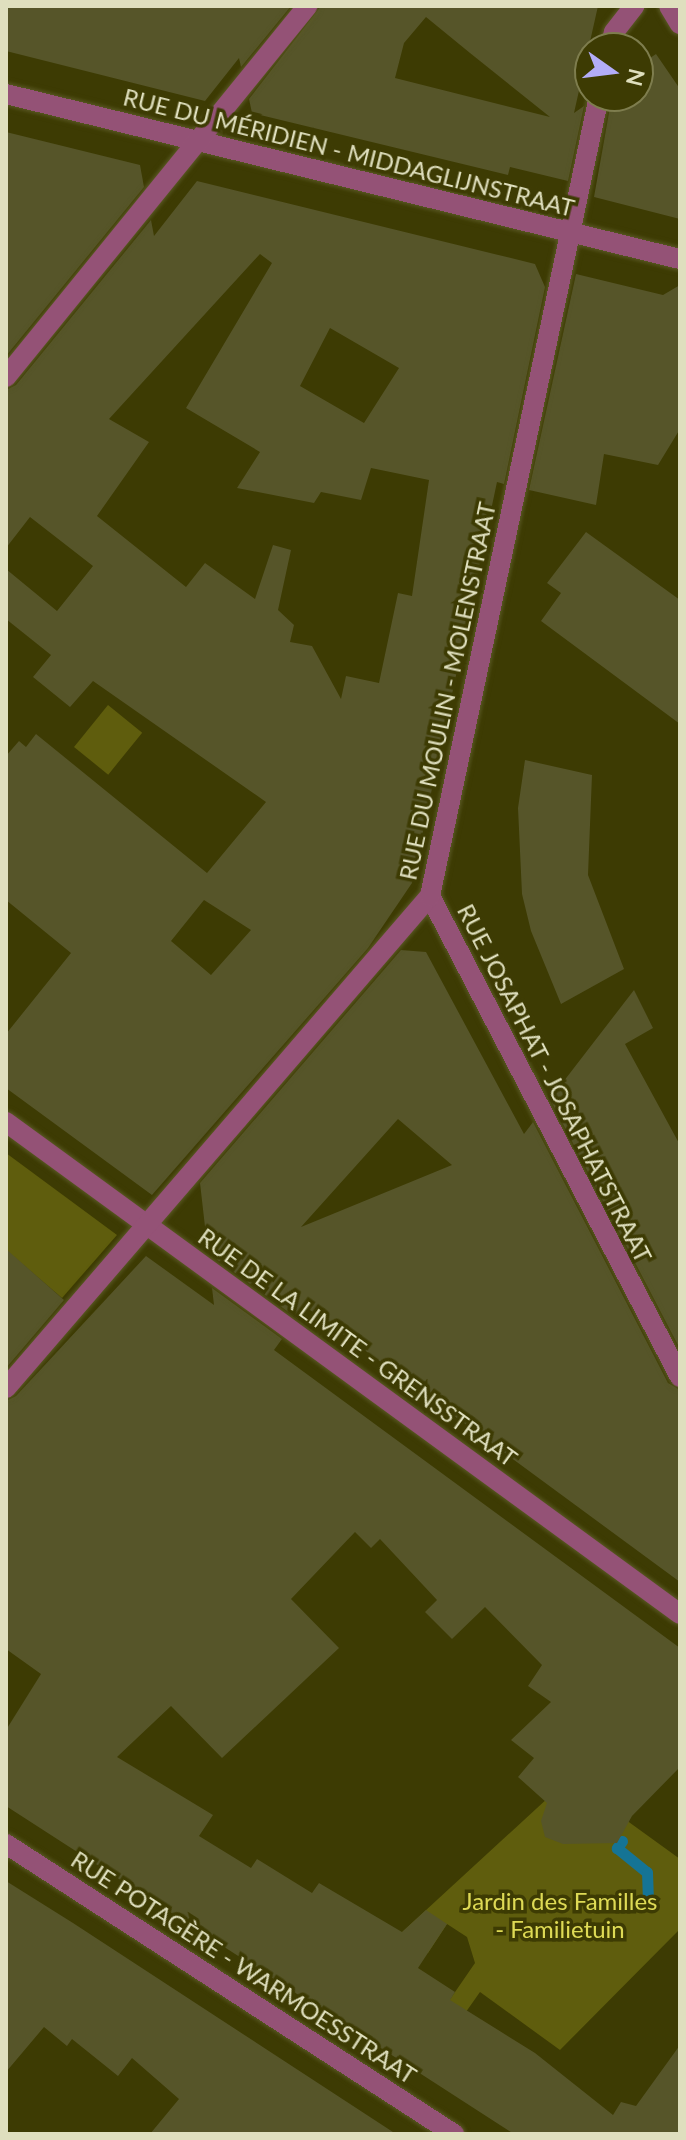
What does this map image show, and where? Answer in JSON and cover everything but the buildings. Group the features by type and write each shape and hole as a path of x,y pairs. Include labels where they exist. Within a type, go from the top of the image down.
{"street":[{"path":"6,377 308,6"},
{"path":"614,32 634,6"},
{"path":"669,6 680,24"},
{"name":"RUE DU MÉRIDIEN - MIDDAGLIJNSTRAAT","path":"6,94 680,259"},
{"name":"RUE DU MOULIN - MOLENSTRAAT","path":"6,1388 148,1227 430,896 595,112"},
{"name":"RUE JOSAPHAT - JOSAPHATSTRAAT","path":"430,896 680,1377"},
{"name":"RUE DE LA LIMITE - GRENSSTRAAT","path":"6,1122 680,1614"},
{"name":"RUE POTAGÈRE - WARMOESSTRAAT","path":"6,1844 454,2134"}],"green space":[{"path":"108,705 142,733 108,775 74,747"},
{"path":"6,1153 117,1235 62,1298 6,1250"},
{"name":"Jardin des Familles - Familietuin","path":"562,1785 597,1799 680,1859 680,1929 560,2050 480,1992 461,2019 444,2008 475,1963 467,1937 447,1924 428,1953 400,1934"}],"waterway":[{"path":"622,1841 617,1848 647,1872 648,1900"}]}
